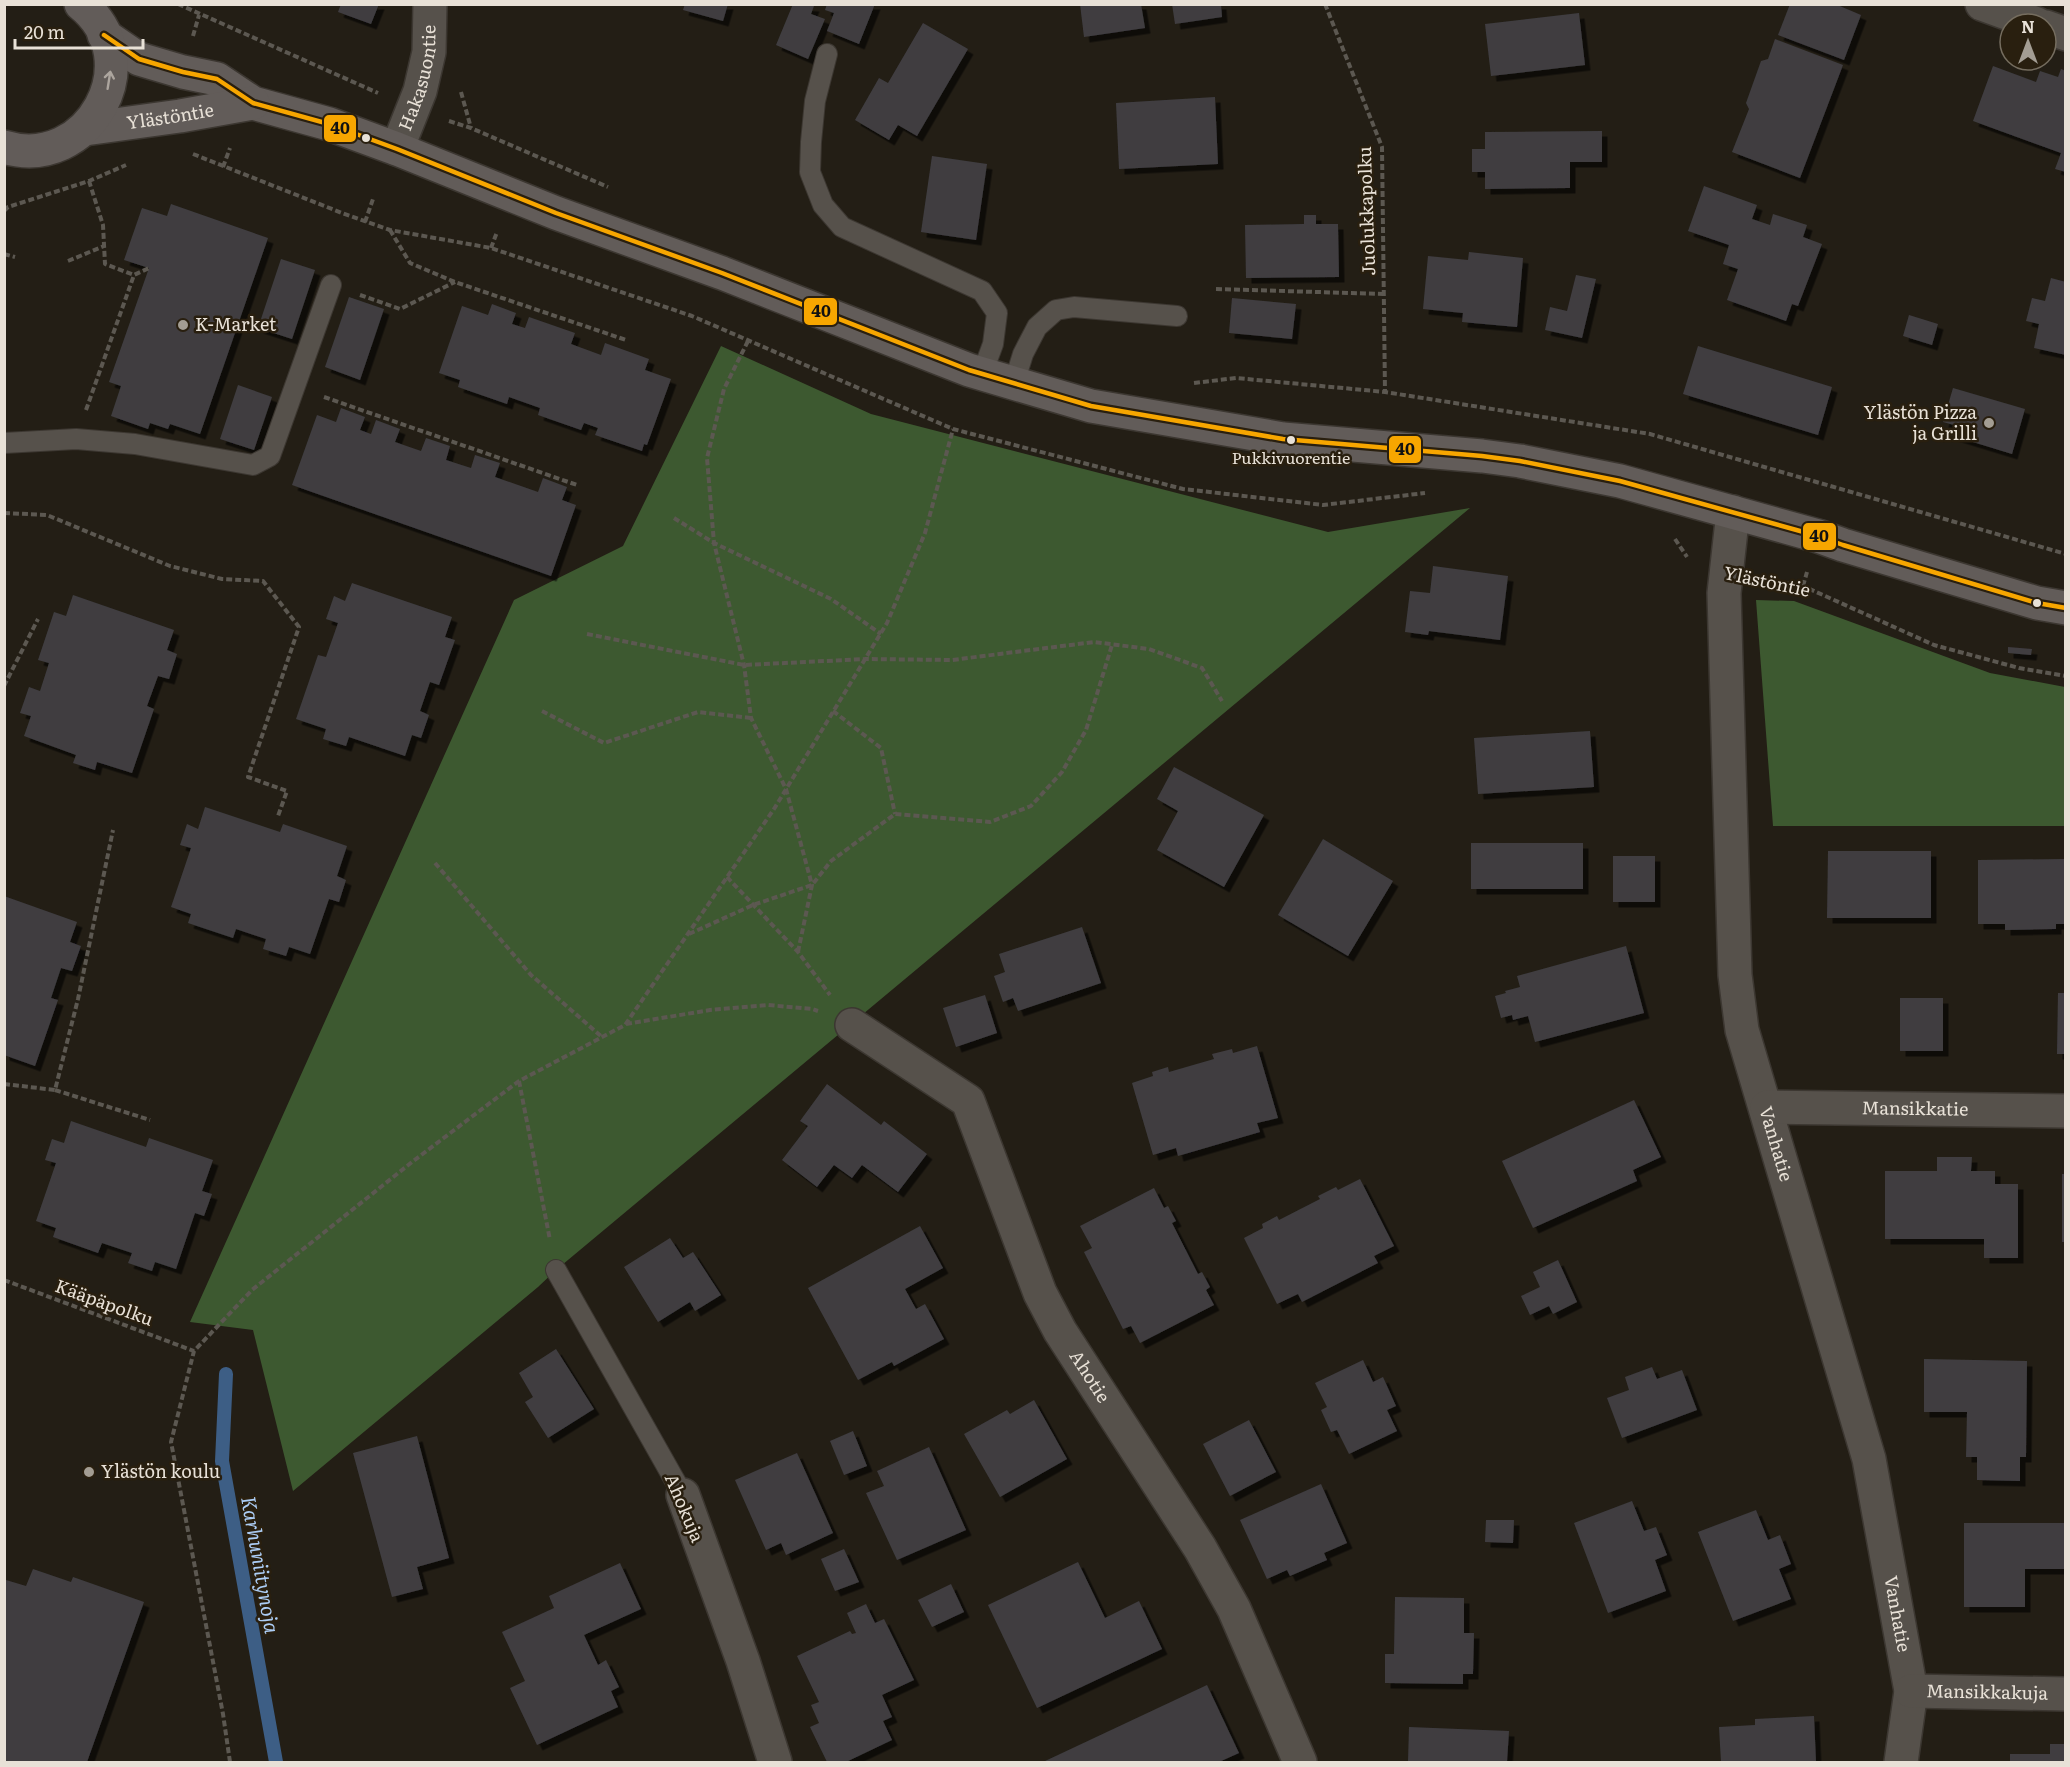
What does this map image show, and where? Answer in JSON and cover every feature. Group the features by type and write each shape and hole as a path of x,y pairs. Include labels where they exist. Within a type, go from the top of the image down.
{"main road":[{"name":"Ylästöntie","path":"7,150 42,150 69,140 85,129 103,105 111,79 111,58 104,35 96,20 81,4"},
{"name":"Ylästöntie","path":"104,35 139,59 217,79 253,103 329,124 397,149 556,213 722,273 982,374 1091,406 1283,439 1482,456 1620,480 2037,603 2066,608"},
{"name":"Ylästöntie","path":"85,129 253,103"}],"street":[{"name":"Hakasuontie","path":"397,149 420,91 429,52 430,4"},
{"path":"1982,4 2004,12"},
{"name":"Vanhatie","path":"1733,512 1724,593 1735,975 1742,1030 1767,1107 1869,1459 1911,1691 1901,1762"},
{"name":"Ahotie","path":"852,1025 968,1101 1040,1293 1060,1332 1200,1548 1234,1608 1300,1762"},
{"name":"Mansikkatie","path":"1767,1107 2066,1111"},
{"name":"Ahokuja","path":"682,1495 743,1661 775,1762"},
{"name":"Mansikkakuja","path":"1911,1691 2066,1694"}],"lane":[{"path":"827,54 815,101 810,172 823,205 842,227 982,291 998,313 993,344 982,374"},
{"path":"4,443 75,439 135,444 253,465 270,456 331,285"},
{"path":"1014,383 1023,354 1037,327 1056,310 1074,307 1177,316"},
{"name":"Ahokuja","path":"556,1270 682,1495"}],"path":[{"name":"Juolukkapolku","path":"1324,4 1382,147 1385,392"},
{"path":"223,166 231,146"},
{"path":"190,153 390,230 491,248"},
{"path":"4,211 8,207 89,181 135,162"},
{"path":"89,181 103,225 105,264 134,274 148,268"},
{"path":"365,222 373,199"},
{"path":"390,230 410,263 455,282 626,340"},
{"path":"68,261 104,246"},
{"path":"4,254 15,257"},
{"path":"75,439 134,274"},
{"path":"331,285 400,309 455,282"},
{"path":"1216,289 1384,294"},
{"path":"748,340 724,389 707,459 714,543 744,665 751,718 786,789 812,885"},
{"path":"295,387 577,485"},
{"path":"1488,408 1650,434 2066,554"},
{"path":"625,1025 786,789 881,634 925,533 953,429"},
{"path":"5,514 47,515 170,566 222,579 264,581 299,627 248,777 288,791 278,816"},
{"path":"674,518 714,543 831,599 881,634"},
{"name":"Ylästöntie","path":"1667,535 1677,540 1692,567 1803,586 1934,645 2019,668 2066,676"},
{"path":"4,686 38,619"},
{"path":"586,634 744,665 866,659 952,660 1094,642 1149,649 1202,668 1222,701"},
{"path":"798,952 812,885 831,861 895,814 990,822 1031,806 1062,772 1086,730 1112,645"},
{"path":"543,711 604,743 698,712 751,718"},
{"path":"833,711 881,748 895,814"},
{"path":"55,1090 78,999 112,830"},
{"path":"435,863 531,975 602,1037"},
{"path":"727,877 798,952 852,1025"},
{"path":"687,935 753,905 812,885"},
{"path":"230,1762 223,1714 171,1442 194,1351 252,1290 403,1169 519,1081 625,1025 710,1010 768,1005 812,1009 852,1025"},
{"path":"519,1081 556,1270"},
{"path":"4,1084 55,1090 150,1120"},
{"name":"Kääpäpolku","path":"4,1280 194,1351"}],"green space":[{"path":"721,346 871,414 1328,532 1470,508 293,1491 253,1330 190,1322 514,600 623,546"},
{"path":"1756,600 1794,601 1990,673 2065,687 2065,826 1773,826"}],"building":[{"path":"341,4 379,4 371,24 338,12"},
{"path":"685,4 728,4 723,21 683,10"},
{"path":"793,4 814,6 811,14 825,19 808,59 776,45"},
{"path":"827,4 875,4 859,44 827,31 834,13 825,10"},
{"path":"1080,4 1141,4 1145,28 1084,37"},
{"path":"1172,4 1221,4 1222,17 1175,24"},
{"path":"1790,4 1835,4 1861,15 1844,60 1778,35"},
{"path":"1579,13 1585,65 1491,76 1485,24"},
{"path":"923,23 968,49 917,136 898,125 889,140 855,120 879,78 888,83"},
{"path":"1775,39 1843,65 1800,178 1732,152 1749,109 1746,103 1761,61 1768,59"},
{"path":"1993,66 1998,68 1998,72 2009,72 2036,82 2040,72 2058,77 2061,69 2066,71 2066,172 2055,169 2061,153 1973,121"},
{"path":"1215,97 1218,164 1119,169 1116,103"},
{"path":"1602,131 1602,162 1570,162 1570,188 1485,189 1485,172 1472,172 1472,149 1485,149 1485,132"},
{"path":"932,156 987,164 976,240 921,232"},
{"path":"1704,186 1757,205 1752,219 1770,225 1773,214 1807,225 1803,237 1822,244 1798,306 1792,304 1786,321 1727,300 1738,269 1723,264 1729,245 1688,231"},
{"name":"K-Market","path":"171,204 268,238 200,434 170,424 168,429 150,423 148,429 111,416 121,386 109,382 149,268 124,260 142,208 167,216"},
{"path":"1304,215 1316,215 1316,224 1338,224 1339,277 1246,278 1245,225 1304,224"},
{"path":"1469,252 1523,258 1517,327 1462,322 1463,313 1423,309 1428,256 1468,260"},
{"path":"281,259 315,270 292,339 258,328"},
{"path":"1576,275 1596,279 1582,338 1545,330 1550,307 1567,311"},
{"path":"2051,278 2066,282 2066,355 2034,348 2039,324 2026,321 2032,298 2045,301"},
{"path":"349,297 384,309 360,380 325,367"},
{"path":"1232,298 1296,304 1292,339 1229,333"},
{"path":"492,304 516,313 512,324 525,328 529,317 575,333 571,344 601,355 605,343 649,359 645,370 671,379 647,445 644,444 642,451 595,435 598,428 584,423 581,430 538,415 540,408 509,397 507,404 458,387 460,380 439,373 462,306 488,315"},
{"path":"1909,315 1938,324 1932,345 1903,336"},
{"path":"1698,346 1832,387 1818,435 1683,394"},
{"path":"238,385 272,397 254,450 220,439"},
{"path":"1953,388 2025,409 2012,454 1950,435 1954,425 1943,422"},
{"path":"341,408 365,417 360,430 371,434 376,420 400,429 395,442 421,451 426,438 450,446 446,460 471,468 475,455 500,463 495,477 538,492 543,478 567,487 562,500 576,505 551,576 292,485 317,415 336,422"},
{"path":"1433,566 1508,576 1500,640 1429,631 1428,635 1405,632 1410,591 1430,593"},
{"path":"352,583 452,617 445,637 455,640 439,685 430,682 420,711 429,715 421,738 412,735 405,756 349,737 346,746 323,739 326,729 296,719 318,655 326,657 338,623 326,619 334,596 345,601"},
{"path":"73,595 174,630 167,650 177,654 169,679 158,676 147,706 154,709 132,773 97,762 95,770 73,763 76,755 24,736 31,716 20,713 29,687 40,691 49,663 38,660 54,612 66,616"},
{"path":"2008,647 2032,649 2031,655 2008,653"},
{"path":"1590,731 1594,787 1478,794 1474,738"},
{"path":"1174,767 1264,815 1224,887 1157,850 1178,811 1157,799"},
{"path":"205,807 280,832 283,824 347,846 337,876 346,880 339,902 329,899 310,954 289,947 286,956 263,949 266,939 236,929 233,938 188,923 191,914 171,907 191,848 180,845 187,824 198,829"},
{"path":"1323,839 1393,881 1348,956 1278,915"},
{"path":"1471,843 1583,843 1583,889 1471,889"},
{"path":"1828,851 1931,851 1931,918 1827,918"},
{"path":"1613,856 1655,856 1655,902 1613,902"},
{"path":"2066,859 2066,924 2056,924 2056,929 2005,930 2005,924 1978,924 1978,860"},
{"path":"4,896 77,922 70,942 81,946 72,971 61,968 51,998 58,1000 35,1066 4,1055"},
{"path":"1082,927 1101,983 1018,1011 1013,998 1003,1002 994,976 1005,972 999,954"},
{"path":"1626,946 1644,1013 1535,1042 1528,1016 1513,1020 1512,1015 1501,1018 1495,996 1520,987 1517,976"},
{"path":"2058,993 2066,993 2066,1054 2057,1054"},
{"path":"985,995 997,1033 956,1047 943,1008"},
{"path":"1900,998 1943,998 1943,1051 1900,1051"},
{"path":"1257,1046 1278,1118 1257,1123 1260,1132 1178,1156 1176,1148 1153,1155 1132,1083 1153,1076 1152,1072 1168,1067 1169,1072 1214,1059 1212,1054 1232,1049 1233,1053"},
{"path":"827,1084 881,1125 884,1121 927,1154 898,1192 862,1165 852,1178 834,1165 817,1187 782,1160 808,1126 800,1121"},
{"path":"1634,1100 1661,1157 1633,1170 1637,1181 1533,1228 1502,1161"},
{"path":"71,1121 146,1147 149,1138 213,1160 202,1191 212,1194 204,1216 195,1213 176,1269 155,1262 152,1271 128,1263 132,1253 102,1243 98,1253 53,1237 56,1228 36,1221 56,1163 45,1160 52,1139 64,1143"},
{"path":"1937,1157 1972,1157 1971,1171 1995,1171 1995,1184 2018,1184 2018,1258 1984,1258 1984,1239 1885,1239 1885,1171 1937,1171"},
{"path":"2062,1174 2066,1174 2066,1242 2062,1242"},
{"path":"1360,1179 1394,1246 1374,1256 1378,1263 1302,1302 1298,1294 1277,1304 1244,1238 1263,1228 1262,1224 1277,1216 1279,1220 1320,1199 1318,1196 1336,1187 1338,1190"},
{"path":"1154,1188 1164,1208 1168,1206 1176,1221 1172,1223 1198,1274 1202,1272 1210,1287 1206,1290 1214,1305 1140,1343 1131,1326 1123,1329 1084,1252 1092,1248 1080,1226"},
{"path":"920,1226 943,1268 905,1289 916,1309 925,1304 944,1339 894,1366 892,1362 858,1380 808,1288"},
{"path":"670,1238 683,1258 693,1252 721,1295 695,1311 690,1302 658,1322 624,1267"},
{"path":"1558,1260 1577,1302 1553,1314 1549,1306 1530,1315 1521,1296 1540,1287 1533,1272"},
{"path":"556,1349 594,1409 548,1438 525,1402 533,1397 519,1373"},
{"path":"1924,1359 2027,1361 2026,1457 2020,1457 2020,1481 1977,1480 1977,1457 1966,1457 1967,1412 1924,1412"},
{"path":"1363,1360 1373,1382 1383,1377 1396,1406 1387,1410 1397,1431 1349,1454 1337,1430 1331,1432 1321,1410 1327,1407 1315,1383"},
{"path":"1652,1367 1657,1379 1682,1370 1697,1410 1622,1438 1607,1398 1629,1390 1625,1377"},
{"path":"1034,1400 1067,1459 1000,1497 964,1434 1007,1410 1010,1414"},
{"path":"1249,1420 1276,1472 1230,1496 1203,1444"},
{"path":"853,1431 867,1466 844,1475 830,1441"},
{"path":"417,1436 449,1558 417,1567 423,1589 392,1597 353,1453"},
{"path":"929,1447 966,1530 897,1560 866,1493 884,1486 877,1471"},
{"path":"797,1453 833,1533 786,1555 781,1543 766,1550 735,1480"},
{"path":"1321,1484 1347,1543 1324,1553 1327,1560 1290,1576 1287,1570 1267,1579 1240,1520"},
{"path":"1632,1501 1644,1531 1656,1527 1667,1555 1655,1560 1666,1591 1608,1613 1574,1523"},
{"path":"1756,1510 1768,1540 1780,1535 1791,1564 1779,1569 1791,1599 1733,1621 1698,1532"},
{"path":"1486,1520 1514,1520 1513,1543 1485,1542"},
{"path":"1964,1523 2066,1523 2066,1569 2025,1569 2025,1607 1964,1607"},
{"path":"844,1549 859,1582 835,1591 821,1559"},
{"path":"1078,1562 1105,1618 1139,1601 1162,1649 1037,1708 988,1605"},
{"path":"620,1563 641,1609 584,1635 598,1665 606,1660 619,1687 611,1691 618,1707 537,1745 510,1688 525,1681 502,1632 554,1608 549,1596"},
{"path":"33,1569 71,1582 73,1577 144,1602 87,1762 4,1762 4,1585 6,1580 26,1586"},
{"path":"951,1584 964,1612 932,1627 918,1600"},
{"path":"1395,1597 1464,1598 1464,1633 1474,1633 1473,1674 1463,1674 1463,1684 1385,1683 1385,1654 1394,1654"},
{"path":"866,1604 875,1623 884,1619 914,1680 882,1695 892,1717 883,1721 892,1740 846,1762 827,1762 810,1727 819,1723 811,1705 819,1702 797,1656 850,1631 852,1634 856,1633 847,1613"},
{"path":"1207,1685 1239,1753 1219,1762 1043,1762"},
{"path":"1814,1716 1816,1762 1721,1762 1719,1727 1755,1725 1755,1719"},
{"path":"1409,1727 1509,1731 1507,1762 1408,1762"},
{"path":"2050,1744 2066,1744 2066,1762 2010,1762 2010,1754 2050,1754"}],"waterway":[{"name":"Karhuniitynoja","path":"226,1374 222,1461 276,1762"}],"transit line":[{"name":"40","path":"104,35 139,59 217,79 253,103 329,124 397,149 556,213 722,273 969,370 1091,406 1283,439 1520,461 1620,481 1818,536 2037,603 2066,608"}],"place":[{"name":"K-Market","path":"183,325"},
{"name":"Ylästön Pizza ja Grilli","path":"1989,423"},
{"name":"Pukkivuorentie","path":"1291,440"},
{"name":"Ylästön koulu","path":"89,1472"}]}
